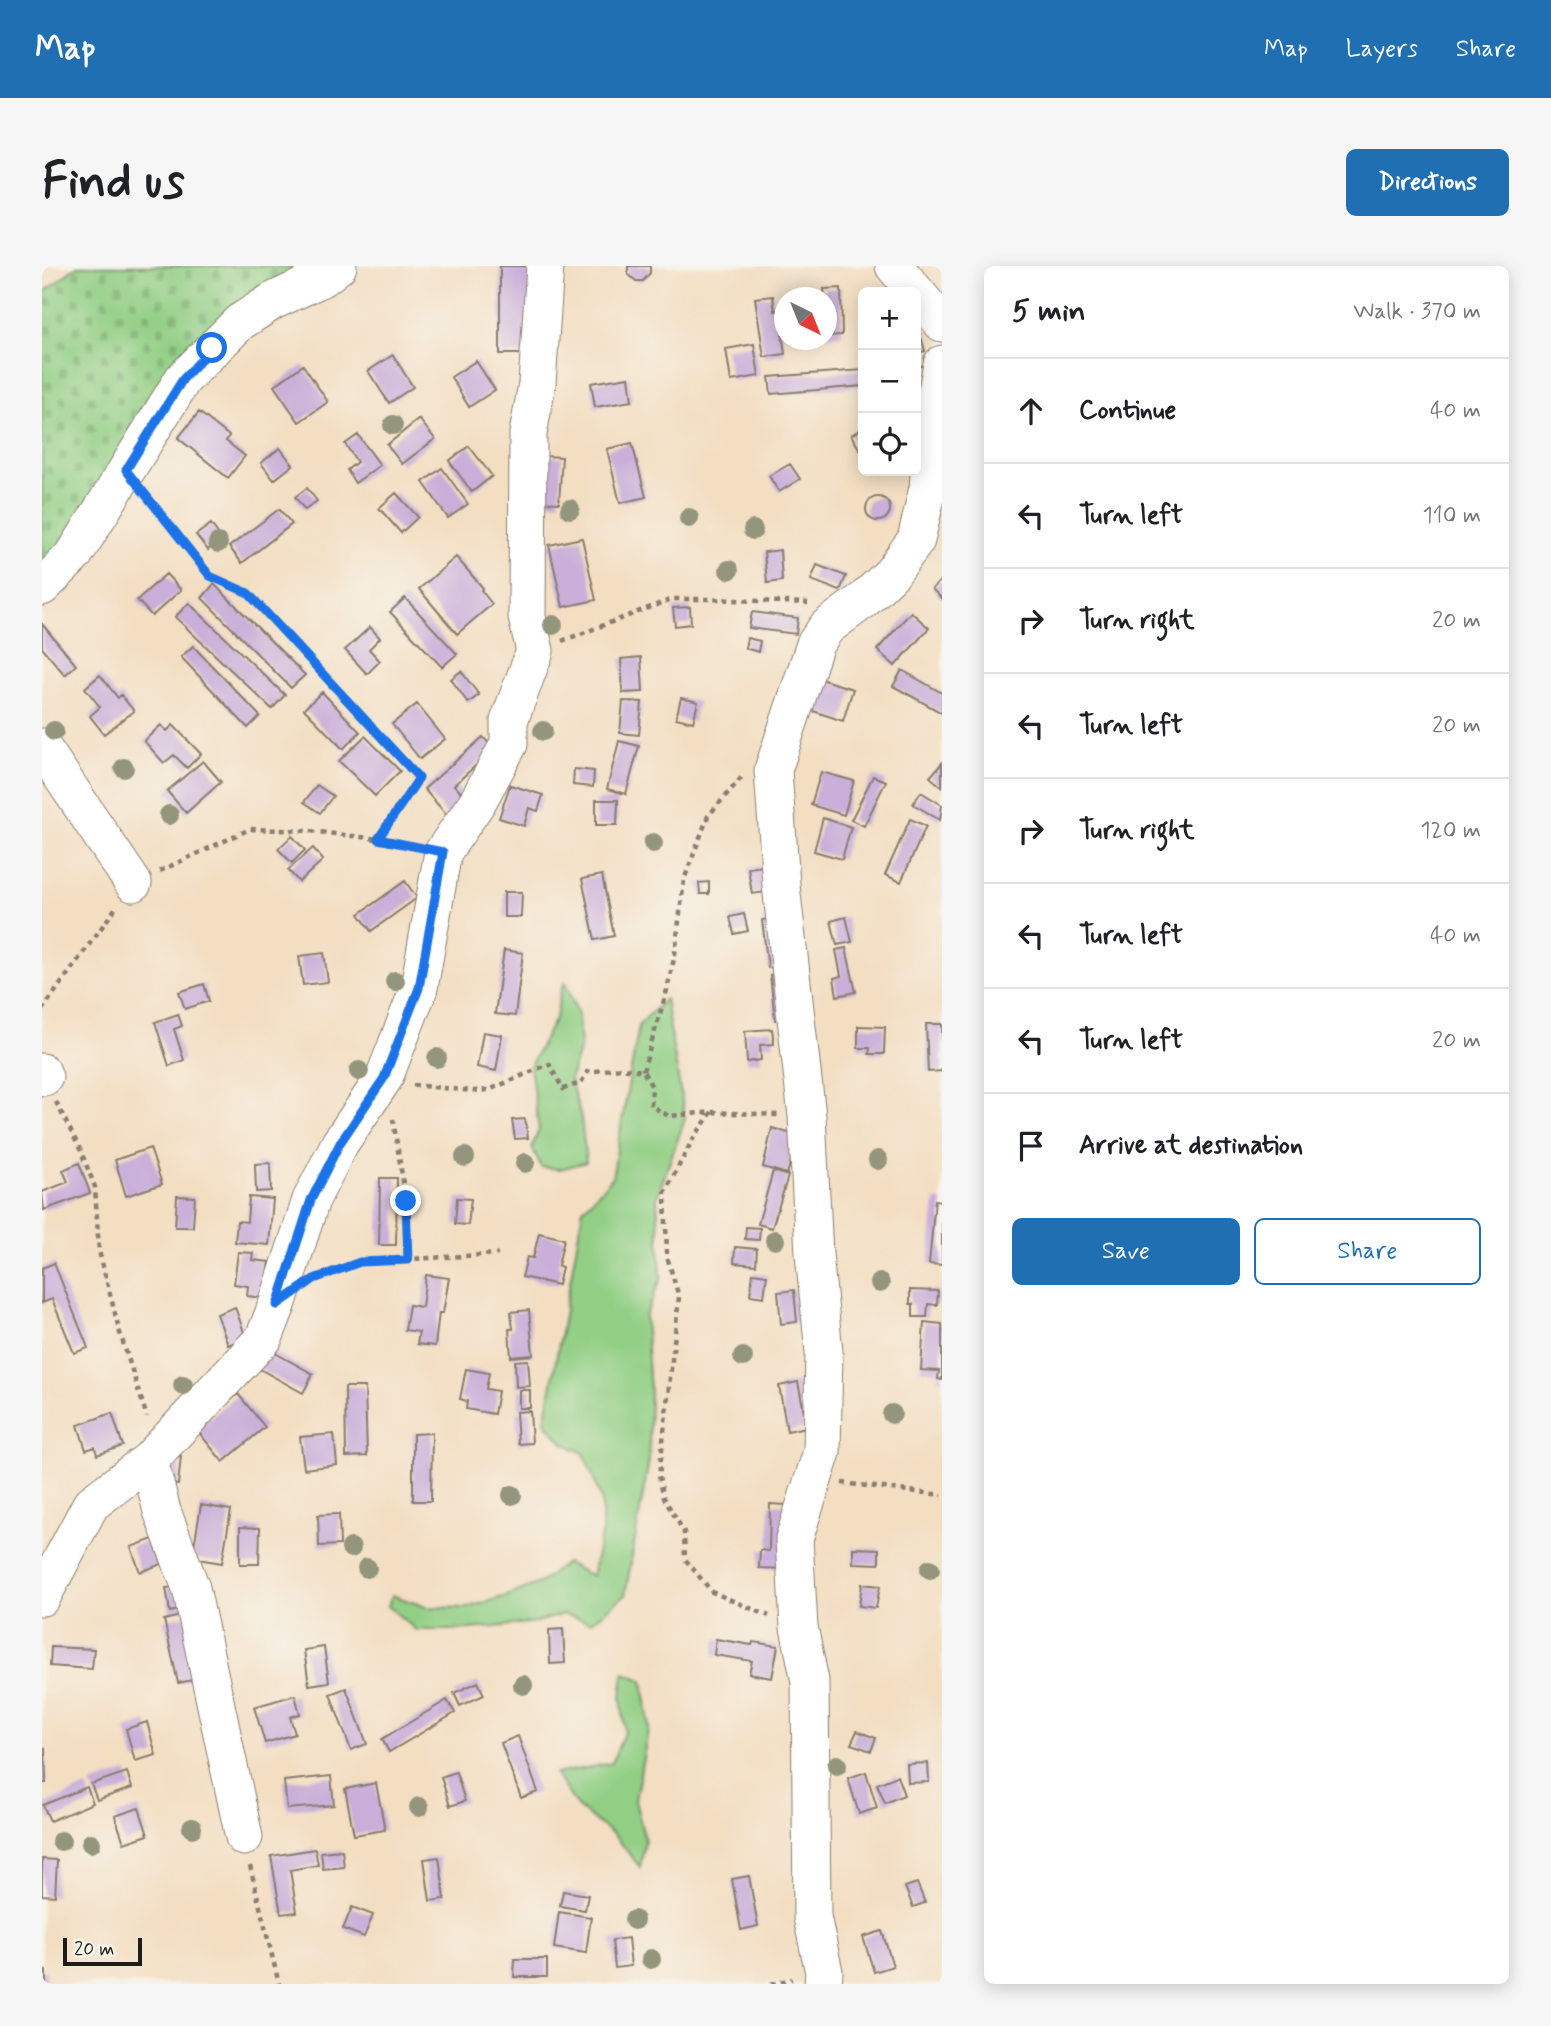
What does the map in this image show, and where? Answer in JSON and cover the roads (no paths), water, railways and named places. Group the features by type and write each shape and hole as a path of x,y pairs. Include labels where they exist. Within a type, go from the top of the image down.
{"street":[{"path":"42,587 74,555 183,379 240,322 273,301 324,277 338,266"},
{"path":"42,1597 91,1504 149,1460 264,1338 311,1200 340,1143 384,1078 419,988 443,852 478,801 509,744 509,721 535,651 527,617 528,434 537,384 545,266"},
{"path":"894,266 942,323"},
{"path":"823,1984 824,1972 812,1917 810,1681 799,1627 794,1539 822,1452 824,1352 814,1254 807,1116 781,885 773,770 815,645 827,627 865,599 892,573 929,548 928,488 934,407 942,364"},
{"path":"42,747 134,883"},
{"path":"149,1460 162,1511 191,1588 244,1838"}]}
